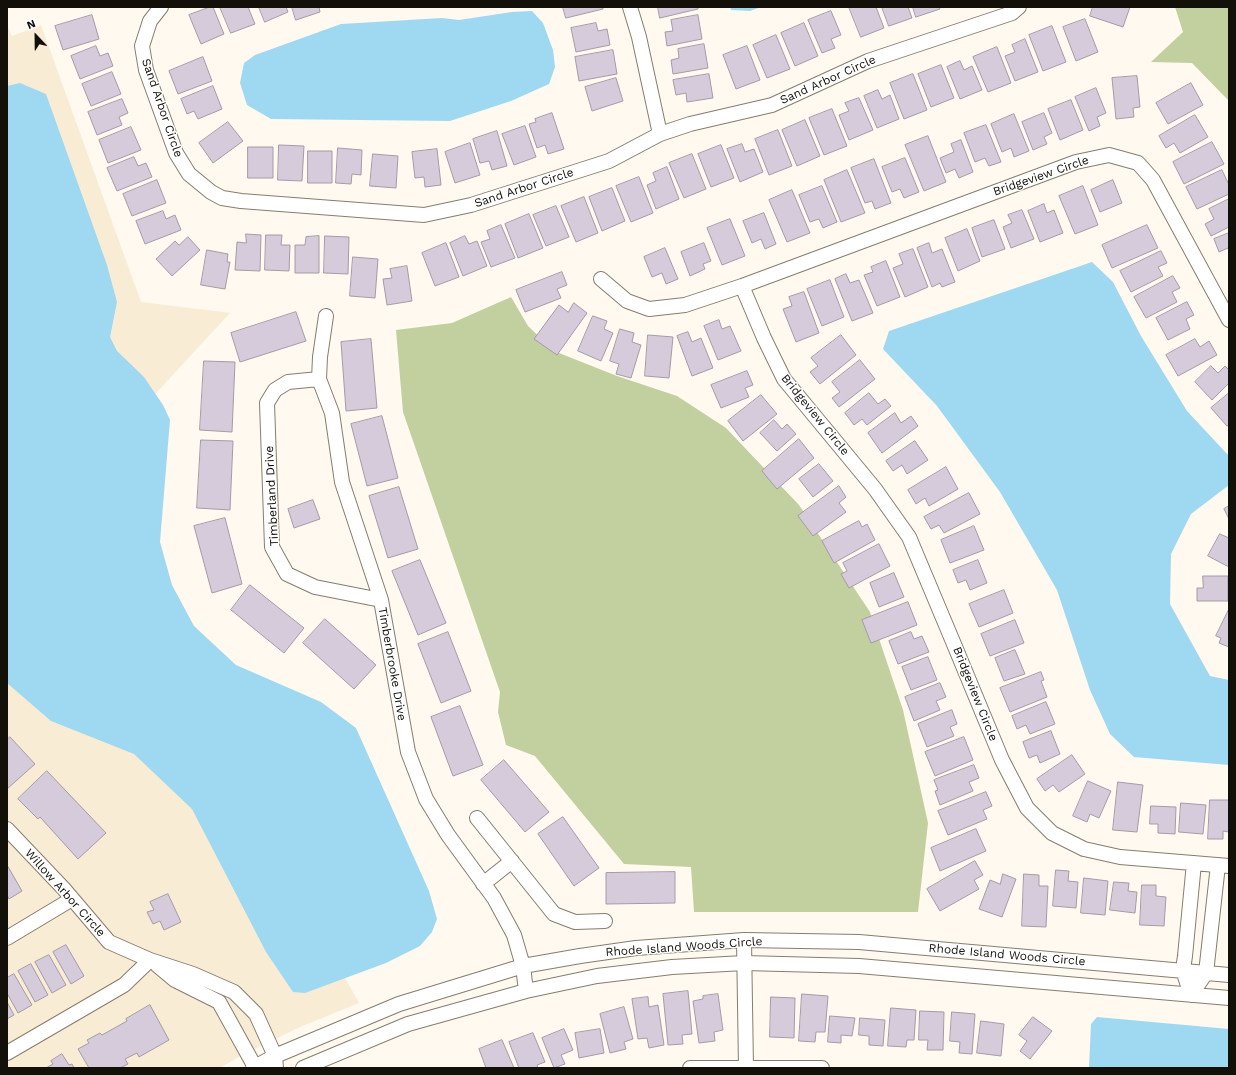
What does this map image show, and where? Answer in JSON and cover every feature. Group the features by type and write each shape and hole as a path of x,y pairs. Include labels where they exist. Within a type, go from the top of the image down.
{"street":[{"name":"Sand Arbor Circle","path":"161,7 150,21 142,46 146,70 176,153 189,174 211,192 222,198 424,215 471,205 609,161 660,134 690,124 772,105 868,61 1012,13 1019,7"},
{"path":"630,7 639,37 660,134"},
{"name":"Bridgeview Circle","path":"1191,995 1206,973 1223,865 1120,857 1084,850 1052,833 1027,808 1002,760 909,538 875,489 784,379 764,338 742,286 1076,162 1109,155 1138,163 1152,180 1229,320"},
{"path":"601,279 627,301 650,309 685,305 742,286"},
{"name":"Timberbrooke Drive","path":"326,316 320,357 319,379 332,413 342,482 381,600 408,752 426,799 448,835 494,898 514,934 522,966 526,991"},
{"name":"Timberland Drive","path":"319,379 288,382 274,390 267,403 272,547 287,574 315,587 381,600"},
{"path":"477,818 554,914 575,922 605,921"},
{"name":"Willow Arbor Circle","path":"7,829 72,899 109,942 150,960 193,974 234,992 256,1014 276,1062"},
{"path":"483,884 512,861"},
{"path":"1191,995 1183,970 1186,956 1194,863"},
{"path":"7,938 72,899"},
{"path":"744,940 746,1068"},
{"name":"Rhode Island Woods Circle","path":"255,1068 276,1062 399,1004 522,966 636,948 744,940 859,942 1229,974"},
{"path":"7,1053 124,985 150,960"},
{"name":"Willow Arbor Circle","path":"150,960 175,980 219,1002 255,1068"},
{"name":"Rhode Island Woods Circle","path":"303,1068 408,1024 526,991 597,976 672,967 744,963 859,966 1229,998"},
{"path":"690,1068 822,1068"}],"shaded area":[{"path":"7,25 12,36 41,25 141,302 230,313 72,484 359,1003 300,1027 220,1068 7,1068"}],"green space":[{"path":"1175,7 1229,7 1229,101 1192,63 1151,62 1183,32"},
{"path":"511,297 528,326 554,351 617,376 677,396 726,428 799,505 870,612 903,710 928,823 918,912 694,912 691,867 624,864 535,756 506,745 498,712 500,692 403,412 396,330 452,323"}],"water":[{"path":"730,7 761,7 750,11 731,10"},
{"path":"532,11 543,23 553,50 555,67 549,84 511,101 450,121 271,119 247,105 240,83 244,63 255,55 341,24 442,18 459,20 512,12"},
{"path":"20,83 46,94 107,265 117,302 110,337 117,351 144,377 163,405 170,420 160,542 172,585 194,626 236,665 321,702 356,728 429,891 437,919 432,932 420,946 386,963 305,993 293,992 266,952 192,809 134,754 51,721 7,683 7,86"},
{"path":"1092,262 1113,282 1141,336 1187,411 1229,456 1229,485 1191,514 1171,554 1170,604 1210,676 1229,680 1229,765 1134,757 1110,734 1090,690 1057,590 1000,492 937,406 883,349 889,331"},
{"path":"1097,1017 1229,1029 1229,1068 1089,1068 1091,1024"}],"building":[{"path":"213,7 224,34 201,44 189,15"},
{"path":"220,7 248,7 255,24 231,33"},
{"path":"259,7 286,7 288,12 265,22"},
{"path":"292,7 319,7 320,12 296,20"},
{"path":"563,7 603,7 603,9 566,18"},
{"path":"658,7 698,7 698,9 660,18"},
{"path":"849,7 876,7 884,28 861,37"},
{"path":"882,7 908,7 912,18 889,26"},
{"path":"913,7 939,7 940,9 916,17"},
{"path":"1093,7 1130,7 1123,27 1090,16"},
{"path":"831,11 841,35 831,39 835,48 822,53 808,20"},
{"path":"92,15 99,39 63,50 55,26"},
{"path":"698,15 702,39 667,46 665,32 673,31 671,20"},
{"path":"1085,19 1098,52 1076,61 1063,27"},
{"path":"596,23 598,31 607,29 610,45 576,52 571,28"},
{"path":"804,23 818,56 795,66 781,33"},
{"path":"1052,26 1066,62 1043,71 1029,35"},
{"path":"776,35 790,69 767,78 753,45"},
{"path":"1025,39 1038,72 1015,81 1005,56 1015,52 1012,45"},
{"path":"704,44 708,68 673,74 671,60 679,58 678,49"},
{"path":"96,46 100,56 108,53 113,66 80,79 71,56"},
{"path":"747,46 760,80 736,89 723,55"},
{"path":"997,47 1011,83 988,92 973,57"},
{"path":"613,50 617,74 579,81 575,57"},
{"path":"203,57 212,81 178,94 169,71"},
{"path":"960,61 964,70 972,66 982,90 960,99 947,67"},
{"path":"941,65 954,98 931,107 918,74"},
{"path":"112,72 121,94 91,106 82,84"},
{"path":"709,74 713,98 687,102 686,93 676,95 673,80"},
{"path":"913,74 927,110 904,119 890,83"},
{"path":"1137,76 1140,107 1133,108 1134,117 1116,119 1112,78"},
{"path":"616,78 623,101 592,111 585,87"},
{"path":"1191,83 1203,105 1168,124 1156,103"},
{"path":"213,86 222,109 198,119 194,111 187,114 181,99"},
{"path":"1096,88 1106,113 1097,117 1100,126 1089,131 1075,97"},
{"path":"878,90 882,99 890,95 899,119 877,128 864,96"},
{"path":"859,98 873,130 849,140 839,115 849,111 845,103"},
{"path":"122,99 128,113 119,117 122,125 97,135 88,112"},
{"path":"1071,100 1083,130 1060,140 1048,109"},
{"path":"832,109 847,146 824,155 809,118"},
{"path":"552,113 564,149 548,154 545,145 537,148 529,124 536,122 535,119"},
{"path":"1044,113 1052,133 1044,137 1047,144 1033,150 1022,122"},
{"path":"1014,114 1029,151 1014,157 1011,148 1002,152 991,124"},
{"path":"1195,115 1208,137 1180,153 1174,143 1166,148 1159,136"},
{"path":"805,120 820,156 797,166 782,130"},
{"path":"228,122 243,141 213,163 199,143"},
{"path":"986,125 1001,162 989,166 985,158 975,162 964,133"},
{"path":"525,126 536,157 514,165 502,134"},
{"path":"131,127 141,150 108,163 99,140"},
{"path":"778,130 792,166 769,175 755,139"},
{"path":"497,131 507,166 492,170 489,161 480,163 473,139"},
{"path":"928,136 946,182 924,191 905,145"},
{"path":"961,140 973,172 959,178 955,169 946,173 940,158 954,152 951,144"},
{"path":"1212,142 1224,164 1184,184 1173,162"},
{"path":"470,143 480,175 455,183 445,152"},
{"path":"742,144 745,152 754,149 763,172 740,182 727,149"},
{"path":"279,145 304,146 302,181 278,180"},
{"path":"721,145 734,178 711,187 698,154"},
{"path":"248,147 273,147 273,178 248,178"},
{"path":"338,148 362,150 361,175 352,174 351,184 336,183"},
{"path":"437,149 441,185 425,187 424,177 415,178 412,152"},
{"path":"308,151 332,151 332,183 308,183"},
{"path":"373,154 398,156 396,188 370,186"},
{"path":"692,154 706,189 684,198 669,163"},
{"path":"134,157 138,166 146,163 152,177 117,191 107,168"},
{"path":"905,158 919,192 904,198 900,189 892,192 882,167"},
{"path":"874,159 891,203 875,209 872,201 865,203 851,168"},
{"path":"667,167 679,199 656,209 647,185 656,181 653,173"},
{"path":"847,170 865,213 841,222 824,180"},
{"path":"1222,170 1229,185 1229,194 1197,209 1186,187"},
{"path":"639,177 653,213 631,222 616,186"},
{"path":"157,180 166,203 132,216 123,194"},
{"path":"1113,180 1122,203 1100,212 1091,190"},
{"path":"822,186 837,222 823,228 819,219 810,222 799,195"},
{"path":"1083,186 1098,225 1075,234 1059,196"},
{"path":"612,188 625,221 602,231 589,197"},
{"path":"792,190 810,233 787,242 769,200"},
{"path":"584,197 598,233 576,242 561,206"},
{"path":"1229,199 1229,227 1211,236 1205,224 1214,219 1209,209"},
{"path":"1044,204 1047,213 1054,210 1063,233 1040,242 1028,211"},
{"path":"556,206 569,237 546,246 533,215"},
{"path":"1022,210 1034,239 1011,248 1003,227 1012,223 1008,215"},
{"path":"163,211 166,219 175,215 181,230 145,244 136,221"},
{"path":"764,213 776,244 765,249 761,239 752,243 743,221"},
{"path":"529,214 543,248 518,258 505,224"},
{"path":"730,219 745,256 722,265 707,228"},
{"path":"994,220 1005,249 982,257 972,228"},
{"path":"501,225 515,258 491,267 481,242 490,239 487,231"},
{"path":"1147,225 1158,248 1112,268 1102,245"},
{"path":"967,229 980,261 958,271 945,238"},
{"path":"1229,233 1229,250 1228,248 1219,252 1214,239"},
{"path":"246,234 261,235 260,271 235,270 237,242 246,243"},
{"path":"266,235 282,235 281,245 290,245 289,271 265,270"},
{"path":"319,236 319,273 295,273 295,245 305,245 306,237"},
{"path":"325,236 349,237 348,274 324,273"},
{"path":"465,236 469,244 477,241 487,266 463,276 450,243"},
{"path":"188,237 200,250 172,276 156,259 175,241 179,245"},
{"path":"446,243 459,277 435,286 422,253"},
{"path":"704,243 711,261 703,264 705,269 690,276 681,252"},
{"path":"929,243 932,253 942,249 955,282 942,287 940,283 932,287 917,248"},
{"path":"665,248 678,279 666,284 662,273 652,277 644,257"},
{"path":"913,249 928,287 905,297 893,268 903,264 899,254"},
{"path":"207,250 228,254 227,262 230,262 225,289 201,285"},
{"path":"1161,251 1167,263 1158,267 1163,276 1131,292 1120,271"},
{"path":"353,257 378,259 375,298 350,296"},
{"path":"886,261 900,297 877,306 864,275 873,272 871,267"},
{"path":"407,266 412,301 387,305 383,279 392,278 390,269"},
{"path":"562,272 567,285 557,289 561,298 525,312 516,290"},
{"path":"846,274 850,283 859,280 873,313 852,321 835,279"},
{"path":"1173,276 1180,288 1172,292 1177,302 1146,318 1134,297"},
{"path":"830,280 844,317 822,326 807,289"},
{"path":"804,292 819,333 796,342 783,309 792,306 789,297"},
{"path":"1187,302 1194,315 1186,319 1190,329 1168,340 1156,318"},
{"path":"574,303 587,313 557,355 534,339 559,305 568,312"},
{"path":"296,312 306,341 240,362 231,333"},
{"path":"593,316 607,321 604,329 613,333 601,361 578,351"},
{"path":"719,320 722,329 730,326 741,351 718,360 704,326"},
{"path":"620,329 634,333 632,342 641,345 631,378 616,374 619,364 610,361"},
{"path":"688,332 692,342 701,338 713,368 692,376 677,336"},
{"path":"648,335 673,337 669,378 645,376"},
{"path":"841,335 856,355 820,384 810,372 818,366 811,358"},
{"path":"371,339 377,408 346,411 341,342"},
{"path":"1195,339 1200,347 1209,341 1217,355 1178,376 1166,355"},
{"path":"860,360 875,379 839,407 832,398 840,392 832,382"},
{"path":"204,361 235,362 232,432 200,430"},
{"path":"1211,366 1218,373 1225,366 1229,370 1229,383 1212,400 1195,382"},
{"path":"747,371 753,385 745,388 749,397 721,408 711,385"},
{"path":"869,393 878,404 885,399 891,406 867,425 862,419 854,425 845,413"},
{"path":"1229,393 1229,425 1227,426 1211,408"},
{"path":"761,395 777,414 743,441 728,421"},
{"path":"895,413 901,423 911,416 918,426 882,453 868,433"},
{"path":"382,416 398,478 367,486 351,424"},
{"path":"774,420 782,429 787,424 796,434 777,451 760,433"},
{"path":"799,439 814,458 777,489 762,471"},
{"path":"201,440 233,441 230,510 197,508"},
{"path":"915,441 928,460 907,474 902,465 893,471 886,461"},
{"path":"819,464 833,481 813,497 799,479"},
{"path":"946,467 958,489 929,506 925,498 916,504 908,490"},
{"path":"839,486 846,497 839,503 846,512 813,536 798,516"},
{"path":"399,487 418,549 388,558 369,496"},
{"path":"969,493 980,514 944,533 939,525 931,529 924,517"},
{"path":"313,500 320,519 294,528 288,509"},
{"path":"1229,506 1229,519 1224,509"},
{"path":"225,518 242,584 212,593 194,526"},
{"path":"859,521 862,527 867,524 875,540 834,563 822,541"},
{"path":"974,526 984,550 950,563 941,540"},
{"path":"1220,534 1229,538 1229,567 1208,556"},
{"path":"879,544 890,566 849,588 841,574 847,571 843,563"},
{"path":"420,560 446,623 418,635 392,571"},
{"path":"978,560 987,583 970,590 966,580 958,583 953,570"},
{"path":"894,573 904,597 879,607 870,583"},
{"path":"1203,576 1228,576 1228,601 1197,601 1197,588 1203,588"},
{"path":"250,585 304,628 284,653 231,610"},
{"path":"1004,590 1013,613 979,627 969,604"},
{"path":"908,602 917,625 871,643 862,620"},
{"path":"1229,609 1229,647 1219,643 1221,638 1216,636"},
{"path":"325,619 376,665 354,689 303,643"},
{"path":"1015,620 1024,643 990,656 981,634"},
{"path":"448,632 471,691 441,703 418,644"},
{"path":"911,632 914,639 922,636 929,652 898,664 889,641"},
{"path":"1015,650 1025,674 1004,681 995,658"},
{"path":"928,657 937,680 911,690 902,667"},
{"path":"1041,672 1044,680 1041,681 1047,697 1010,712 1000,688"},
{"path":"940,683 946,697 936,701 940,710 914,721 905,697"},
{"path":"1046,702 1055,724 1030,734 1026,725 1017,729 1012,716"},
{"path":"460,706 483,765 453,776 431,717"},
{"path":"952,710 957,724 950,727 954,736 927,747 918,724"},
{"path":"1051,731 1060,754 1040,763 1037,755 1029,758 1023,742"},
{"path":"10,737 35,764 7,789 7,740"},
{"path":"964,737 973,760 935,776 925,752"},
{"path":"1072,755 1085,774 1059,792 1053,785 1045,791 1037,779"},
{"path":"504,760 549,812 525,832 481,780"},
{"path":"974,765 979,778 969,782 973,791 940,805 935,791 938,790 934,780"},
{"path":"47,771 106,833 78,859 40,817 38,819 18,799"},
{"path":"1088,781 1111,791 1099,818 1090,814 1087,822 1073,816"},
{"path":"1118,782 1143,785 1137,832 1113,830"},
{"path":"986,792 992,806 983,810 987,819 948,835 938,811"},
{"path":"1210,800 1229,800 1229,832 1223,831 1223,839 1208,839"},
{"path":"1181,803 1206,805 1203,834 1179,832"},
{"path":"1151,806 1176,807 1175,834 1158,833 1158,824 1150,824"},
{"path":"563,817 599,868 574,886 538,834"},
{"path":"976,829 986,851 940,871 931,848"},
{"path":"975,861 983,875 974,880 979,889 940,911 927,889"},
{"path":"7,865 22,891 9,899 7,895"},
{"path":"1056,870 1069,871 1068,881 1078,882 1076,908 1053,906"},
{"path":"675,872 675,903 606,904 606,873"},
{"path":"1003,874 1016,879 1002,917 979,909 990,880 1000,884"},
{"path":"1024,874 1039,875 1039,886 1048,886 1046,927 1022,926"},
{"path":"1084,878 1108,881 1105,915 1081,913"},
{"path":"1114,882 1129,883 1128,891 1137,892 1135,913 1110,910"},
{"path":"1142,885 1156,885 1156,896 1166,897 1164,926 1140,925"},
{"path":"168,894 181,922 164,930 160,921 153,924 147,912 154,910 150,902"},
{"path":"66,945 84,976 71,984 53,952"},
{"path":"49,955 66,985 52,993 35,962"},
{"path":"31,964 48,995 35,1002 18,971"},
{"path":"14,974 32,1005 18,1013 7,993 7,978"},
{"path":"688,991 692,1034 682,1035 683,1044 668,1045 663,994"},
{"path":"718,994 723,1030 714,1032 715,1041 699,1043 693,1001 703,999 703,996"},
{"path":"802,994 828,996 825,1032 816,1032 815,1042 799,1041"},
{"path":"648,997 649,1007 658,1005 664,1045 649,1048 647,1038 638,1039 632,999"},
{"path":"771,997 795,998 794,1038 770,1037"},
{"path":"7,1002 14,1015 7,1019"},
{"path":"150,1005 169,1040 139,1057 137,1053 125,1059 128,1064 120,1068 89,1068 78,1049 89,1043 87,1040 100,1033 102,1035 127,1021 126,1019"},
{"path":"624,1007 633,1039 624,1042 626,1049 610,1053 600,1014"},
{"path":"891,1008 916,1010 914,1040 907,1040 906,1047 888,1046"},
{"path":"920,1011 944,1012 943,1050 927,1050 928,1040 919,1040"},
{"path":"952,1012 975,1014 972,1054 959,1053 960,1042 950,1041"},
{"path":"830,1016 855,1018 852,1036 841,1035 841,1043 828,1042"},
{"path":"1033,1017 1052,1031 1030,1059 1020,1051 1027,1041 1019,1035"},
{"path":"860,1018 885,1020 883,1046 869,1045 869,1036 859,1035"},
{"path":"981,1021 1004,1024 1001,1056 977,1053"},
{"path":"564,1029 573,1050 561,1055 565,1064 554,1068 542,1038"},
{"path":"600,1029 604,1053 579,1058 575,1033"},
{"path":"533,1033 545,1062 537,1065 538,1068 519,1068 509,1042"},
{"path":"502,1040 514,1068 486,1068 479,1049"},
{"path":"62,1054 69,1065 72,1064 74,1068 46,1068 53,1064 51,1061"}]}
